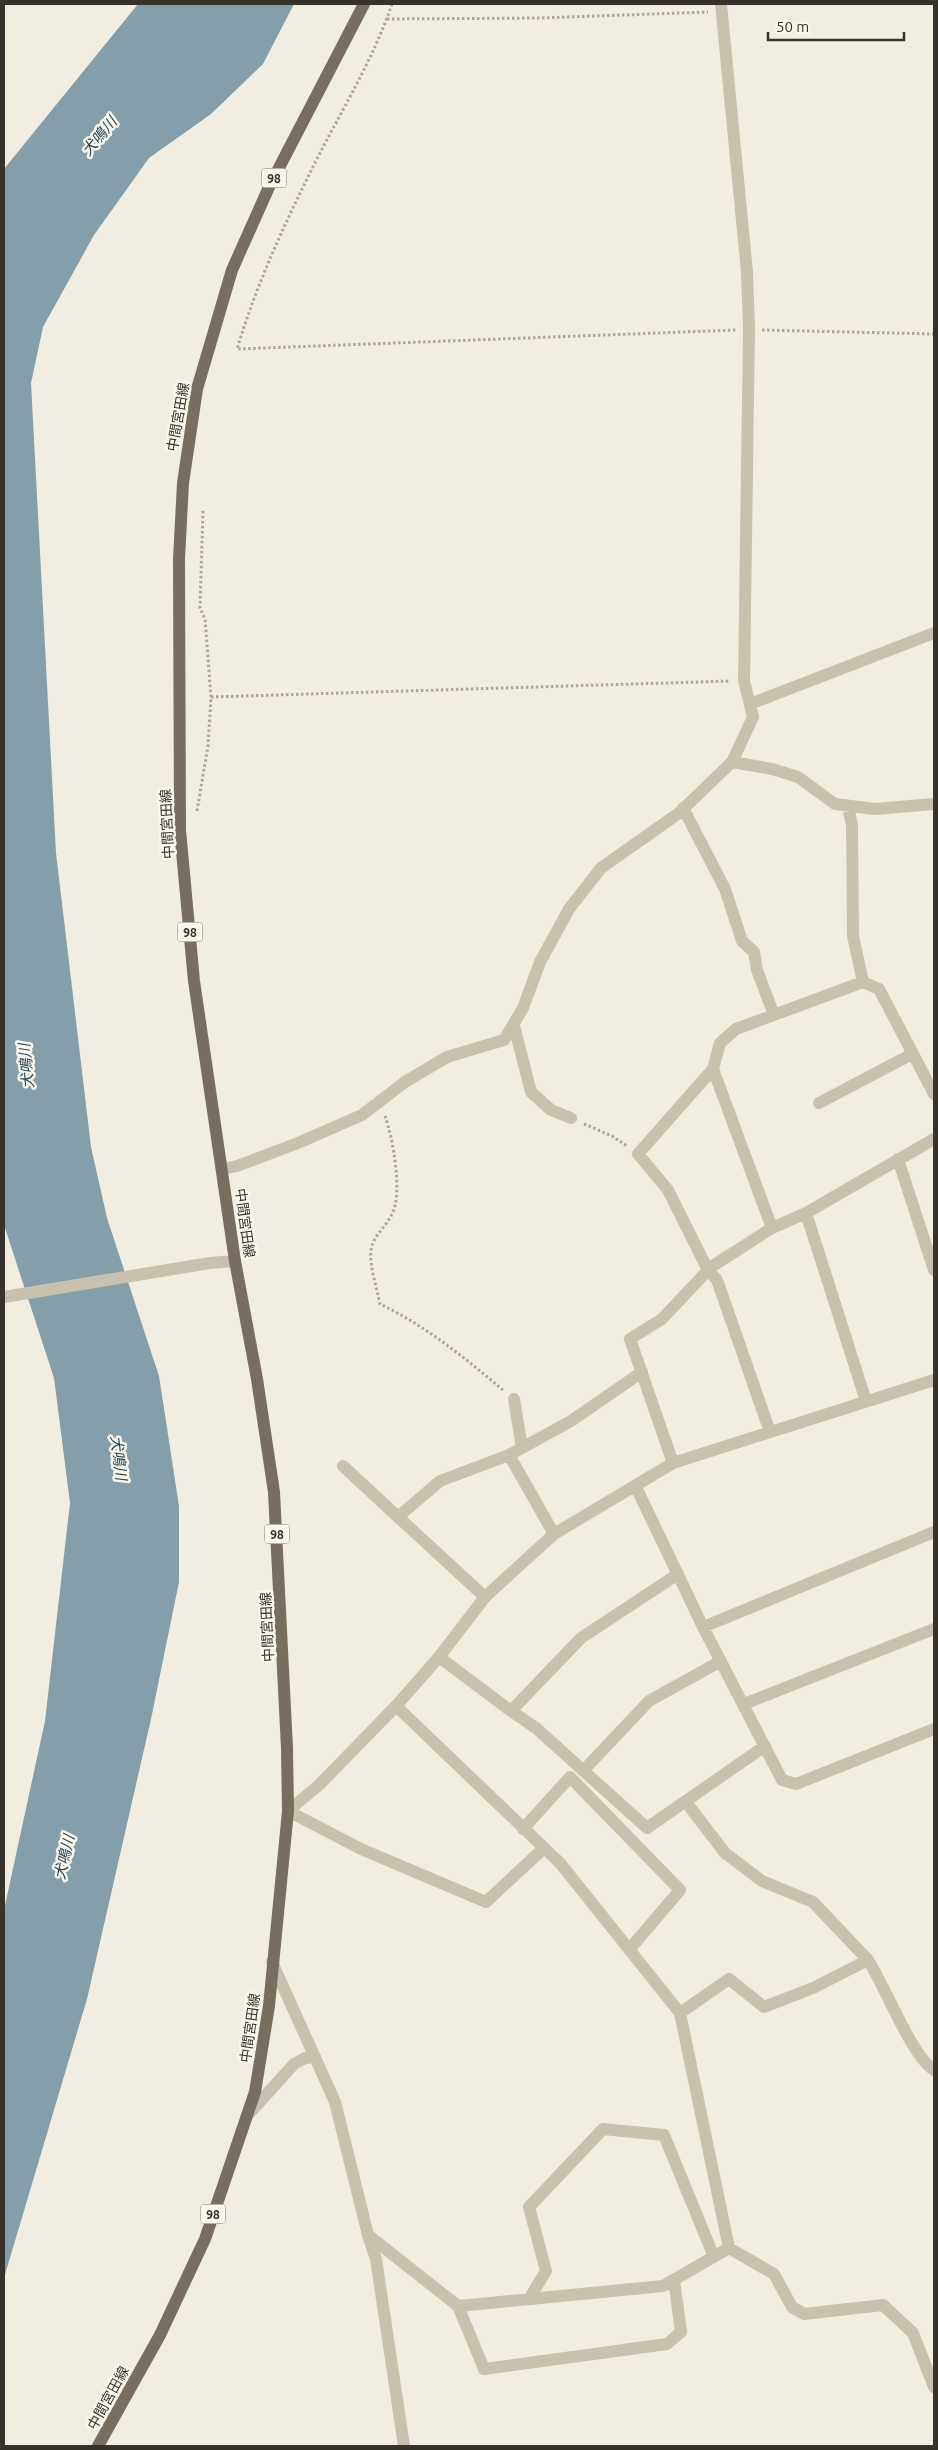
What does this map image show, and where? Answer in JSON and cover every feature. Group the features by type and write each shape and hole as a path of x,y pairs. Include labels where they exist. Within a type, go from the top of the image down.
{"main road":[{"name":"中間宮田線","path":"98,2446 160,2334 205,2239 256,2092 269,2006 288,1811 287,1738 274,1492 257,1380 235,1261 223,1169 194,982 180,830 179,559 182,484 197,389 232,270 270,187 364,4"}],"street":[{"path":"223,1169 237,1166 298,1143 362,1115 405,1082 446,1057 504,1040 523,1008 540,962 569,909 601,868 683,808 732,762 753,717 744,681 749,329 747,272 722,8"},
{"path":"750,704 934,633"},
{"path":"732,762 772,769 798,777 834,804 875,809 934,804"},
{"path":"848,806 852,826 854,936 863,982"},
{"path":"683,808 725,889 742,941 754,952 757,970 774,1015"},
{"path":"770,1432 717,1280 708,1270 668,1190 638,1154 713,1069 720,1043 736,1029 863,982 879,989 934,1094"},
{"path":"514,1026 531,1092 551,1110 572,1118"},
{"path":"819,1103 912,1054"},
{"path":"713,1069 772,1228"},
{"path":"673,1463 630,1339 662,1319 708,1270 772,1228 806,1213 934,1139"},
{"path":"898,1159 934,1270"},
{"path":"806,1213 866,1401"},
{"path":"4,1297 210,1263 235,1261"},
{"path":"398,1517 440,1482 522,1448 571,1421 642,1372"},
{"path":"544,1848 486,1902 361,1849 288,1811 319,1786 396,1706 439,1656 485,1597 554,1534 673,1463 934,1380"},
{"path":"514,1399 522,1448"},
{"path":"509,1455 554,1534"},
{"path":"343,1466 485,1597"},
{"path":"636,1486 704,1627 782,1780 796,1784 934,1729"},
{"path":"704,1627 934,1532"},
{"path":"511,1711 581,1638 678,1574"},
{"path":"744,1704 934,1629"},
{"path":"439,1656 536,1728 647,1828 766,1746"},
{"path":"584,1771 649,1701 721,1661"},
{"path":"396,1706 560,1863 680,2013 729,2248 774,2274 792,2307 804,2314 883,2305 913,2333 934,2387"},
{"path":"523,1829 570,1777 680,1890 629,1950"},
{"path":"686,1802 725,1853 762,1881 813,1902 868,1960 879,1977 909,2039 934,2070"},
{"path":"680,2013 729,1980 764,2007 812,1988 868,1960"},
{"path":"272,1962 336,2102 368,2235 376,2259 404,2446"},
{"path":"247,2116 294,2064 305,2058 315,2057"},
{"path":"529,2299 546,2271 529,2207 603,2129 664,2135 714,2257"},
{"path":"368,2235 458,2306 484,2369 667,2344 681,2332 674,2280"},
{"path":"458,2306 663,2286 729,2248"}],"path":[{"path":"392,4 381,36 294,204 267,266 237,349 749,329 934,334"},
{"path":"387,19 540,18 722,8"},
{"path":"180,830 194,828 208,746 211,697 205,619 200,608 203,510"},
{"path":"211,697 744,681"},
{"path":"379,1102 391,1131 397,1199 393,1213 373,1241 370,1253 380,1304 406,1316 467,1360 514,1399"},
{"path":"572,1118 612,1136 638,1154"}],"water":[{"name":"犬鳴川","path":"138,4 294,4 263,64 211,114 149,158 94,235 43,327 31,383 56,853 91,1147 107,1218 159,1376 179,1506 179,1582 151,1719 87,1999 4,2278 4,1910 45,1721 70,1503 54,1378 4,1225 4,169"}]}
